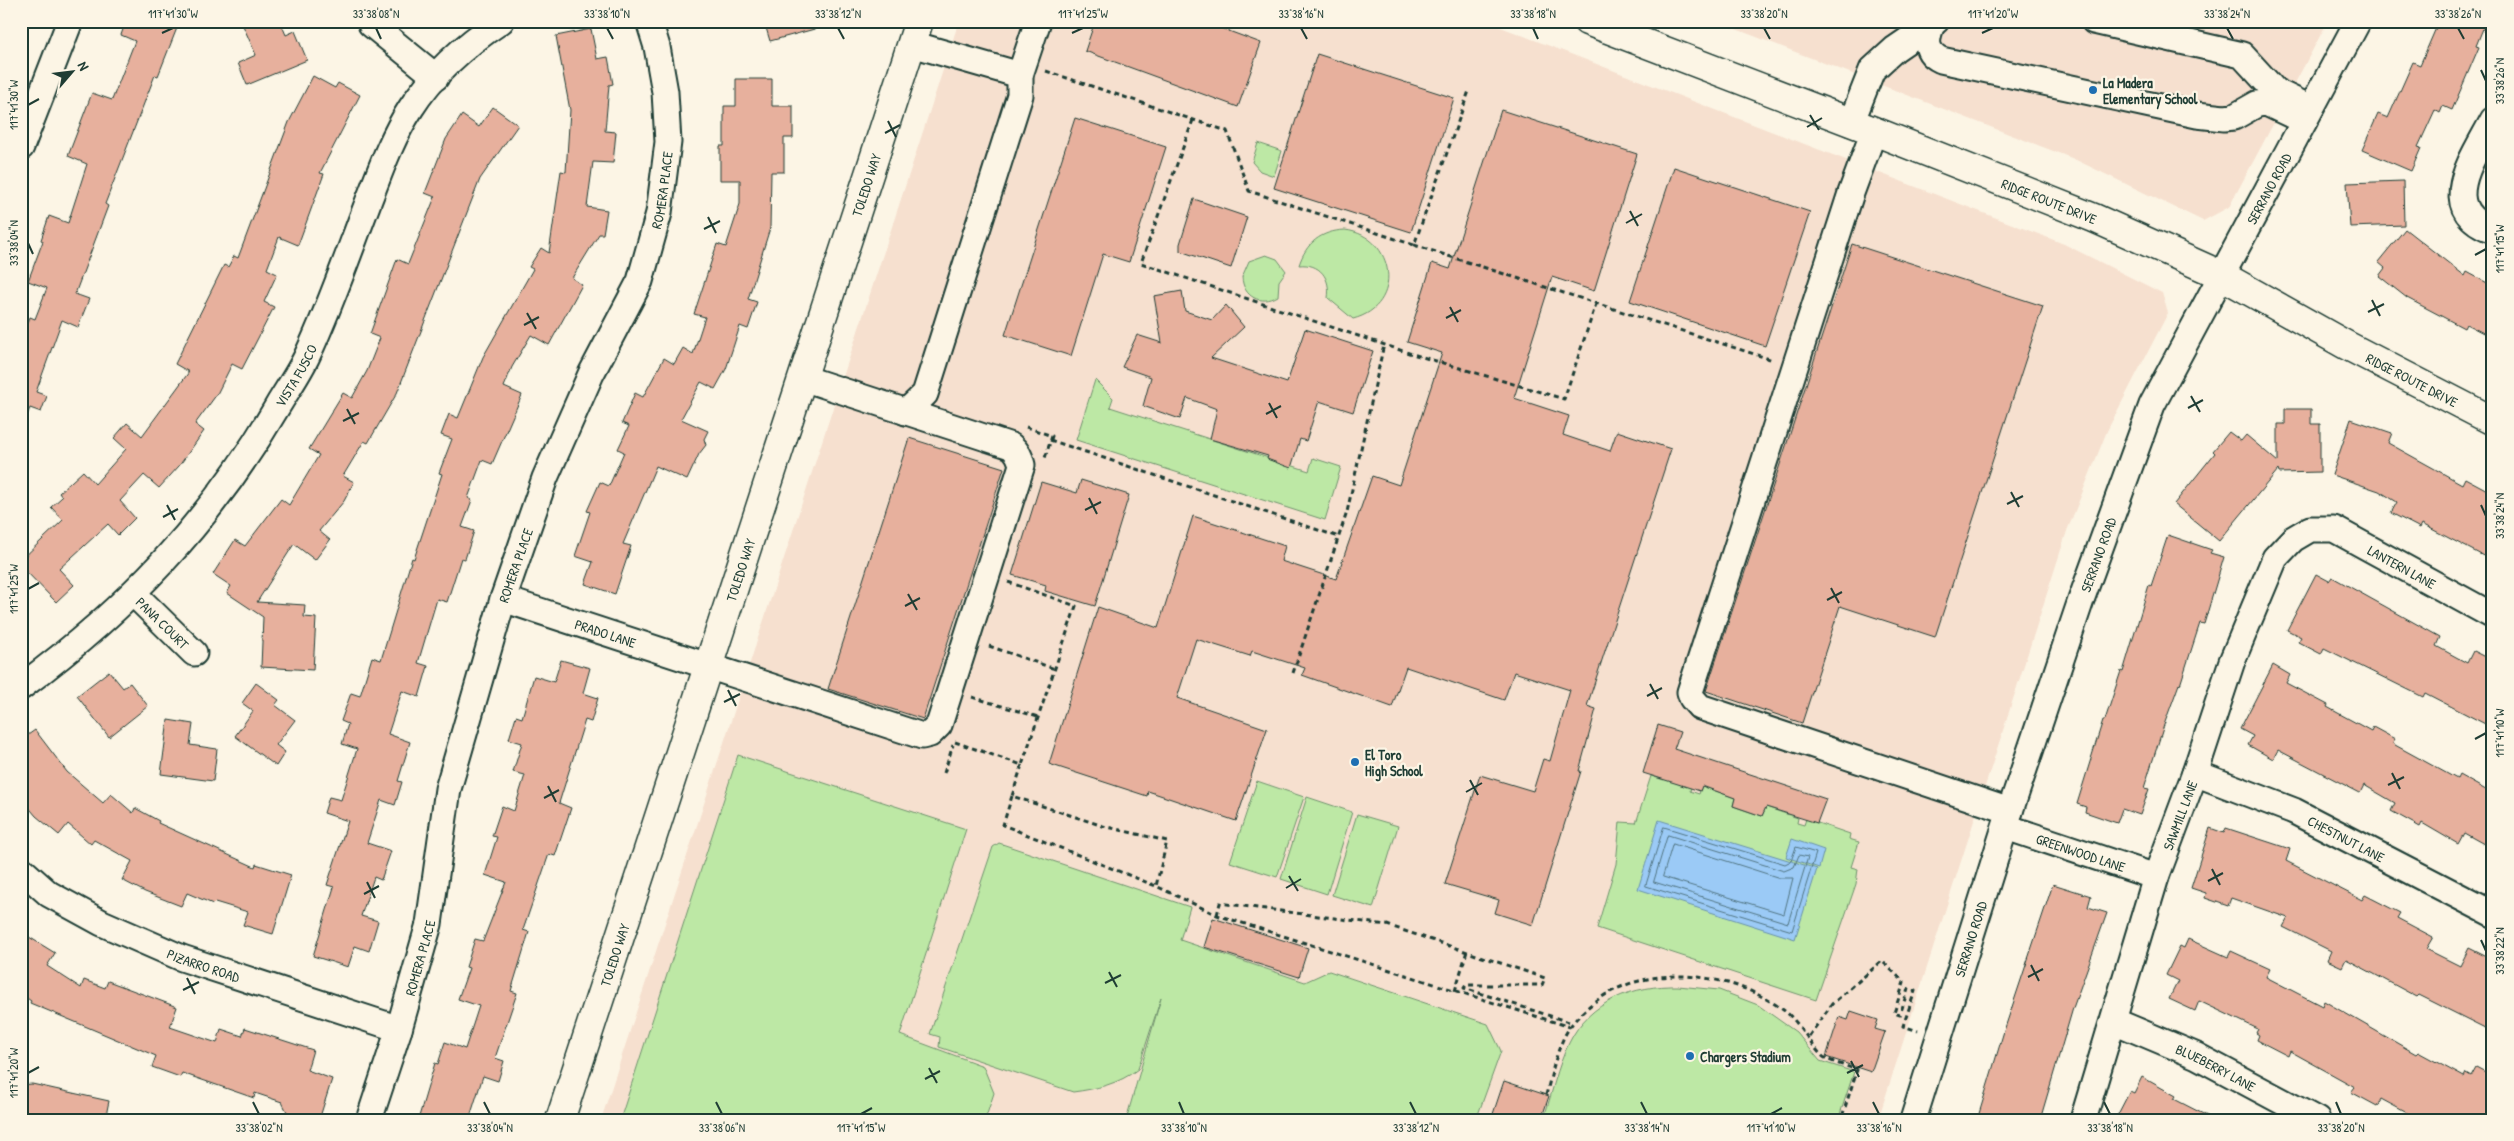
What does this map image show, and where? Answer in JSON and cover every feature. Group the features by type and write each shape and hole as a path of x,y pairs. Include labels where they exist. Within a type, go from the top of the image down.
{"main road":[{"name":"RIDGE ROUTE DRIVE","path":"1587,21 2094,218 2221,275 2346,345 2493,422"},
{"name":"TOLEDO WAY","path":"560,1120 916,33"}],"street":[{"path":"21,147 70,21"},
{"name":"VISTA FUSCO","path":"21,687 67,653 133,593 196,527 220,495 266,426 306,356 392,141 411,107 436,77 474,39 501,21"},
{"name":"ROMERA PLACE","path":"369,1120 399,1028 429,924 448,790 503,599 545,478 591,374 640,280 659,213 668,142 665,92 657,47 649,21"},
{"path":"906,412 925,394 1020,95 1022,70 1038,21"},
{"path":"2094,21 2153,28 2242,55 2275,91 2308,115"},
{"name":"SERRANO ROAD","path":"1913,1120 2008,819 2081,600 2152,405 2358,21"},
{"path":"1934,23 1926,40 1929,50 1941,60 2197,115 2224,118 2234,117 2257,104 2266,104 2308,115"},
{"name":"GREENWOOD LANE","path":"1934,23 1895,49 1872,70 1851,193 1690,692 1692,698 1700,707 2008,819 2156,877"},
{"path":"371,24 436,77"},
{"path":"916,33 1022,70"},
{"path":"2493,120 2465,174 2461,192 2464,210 2478,224 2493,230"},
{"path":"803,378 1011,446 1018,451 1022,465 939,725 930,734"},
{"name":"LANTERN LANE","path":"2310,529 2334,529 2493,616"},
{"name":"SAWMILL LANE","path":"2083,1120 2156,877 2195,773 2232,661 2275,558 2293,538 2310,529"},
{"name":"PANA COURT","path":"133,593 194,653"},
{"name":"PRADO LANE","path":"503,599 922,736 930,734"},
{"name":"CHESTNUT LANE","path":"2195,773 2294,811 2493,914"},
{"name":"PIZARRO ROAD","path":"21,869 49,894 87,915 182,958 399,1028"},
{"name":"BLUEBERRY LANE","path":"2114,1020 2197,1056 2317,1120"}],"path":[{"path":"1022,70 1227,131 1249,191 1796,367"},
{"path":"1414,245 1469,91"},
{"path":"1193,120 1141,263 1384,344 1564,399 1596,304"},
{"path":"1293,673 1348,512 1384,344"},
{"path":"1050,440 1339,537"},
{"path":"988,574 1076,606 1003,826 1156,886 1217,915 1570,1028"},
{"path":"967,638 1055,669"},
{"path":"950,690 1038,717"},
{"path":"930,734 1022,765"},
{"path":"1012,796 1103,826 1167,841 1156,886"},
{"path":"1217,915 1220,903 1387,925 1545,978 1542,985 1466,985 1464,988 1572,1023"},
{"path":"1455,991 1467,951"},
{"path":"1808,1036 1832,1004 1882,961 1904,982 1894,1013 1900,1015 1908,989 1915,992 1903,1026 1940,1039"},
{"path":"1546,1095 1559,1052 1572,1023 1597,999 1613,990 1654,977 1681,975 1707,978 1734,985 1762,997 1787,1012 1808,1036 1823,1058 1857,1070 1841,1120"}],"shaded area":[{"name":"El Toro High School","path":"959,21 1485,21 2064,244 2162,293 2168,313 2107,431 2067,531 1878,1120 601,1120"},
{"name":"La Madera Elementary School","path":"1715,21 2328,21 2229,207 2203,221 2074,159"}],"green space":[{"path":"1258,143 1282,151 1274,176 1260,171 1252,162"},
{"path":"1345,230 1362,235 1375,245 1384,257 1388,272 1387,287 1381,300 1370,312 1353,319 1328,298 1326,278 1318,269 1313,266 1299,265 1306,250 1316,240 1329,233"},
{"path":"1266,255 1277,259 1286,271 1279,281 1278,296 1272,299 1259,300 1246,290 1242,277 1249,261"},
{"path":"1095,380 1113,398 1110,407 1309,471 1313,458 1341,467 1325,520 1076,440"},
{"path":"738,755 966,829 900,1035 983,1066 994,1093 985,1120 620,1120"},
{"path":"1666,775 1692,783 1690,791 1699,794 1702,786 1735,798 1733,806 1762,816 1766,807 1798,818 1797,823 1804,825 1806,819 1850,834 1849,839 1859,842 1851,867 1858,869 1856,884 1816,1000 1597,928 1616,864 1620,822 1636,823 1651,776 1664,780"},
{"path":"1257,781 1304,797 1277,877 1230,862"},
{"path":"1307,797 1352,812 1327,894 1281,879"},
{"path":"1357,814 1398,826 1373,908 1332,895"},
{"path":"999,843 1190,907 1180,940 1305,982 1329,971 1488,1024 1501,1051 1476,1120 1126,1120 1161,998 1138,1069 1115,1082 1090,1089 1073,1092 939,1047 940,1037 930,1034 993,847"},
{"name":"Chargers Stadium","path":"1662,986 1719,990 1758,1005 1796,1032 1820,1061 1854,1072 1838,1120 1543,1120 1565,1052 1578,1028 1588,1016 1615,998 1629,993"}],"water":[{"path":"1659,820 1817,869 1795,939 1638,889"},
{"path":"1792,839 1824,850 1819,868 1786,857"}],"building":[{"path":"126,21 159,21 177,28 158,76 155,75 105,204 108,206 75,294 89,299 78,327 62,320 36,392 47,396 41,412 30,408 23,426 21,426 21,343 30,317 35,319 47,288 28,281 43,241 41,240 49,216 68,223 87,164 68,156 92,93 112,100 135,41 121,35"},
{"path":"241,21 280,21 286,35 295,31 307,60 247,85 238,63 256,55"},
{"path":"764,21 821,21 822,27 770,41"},
{"path":"1095,21 1220,21 1218,27 1261,43 1238,107 1085,51"},
{"path":"2439,21 2475,21 2484,26 2476,46 2479,47 2452,110 2443,106 2440,113 2435,110 2418,147 2421,148 2411,171 2362,150 2378,114 2388,118 2413,62 2420,65"},
{"path":"591,29 597,59 608,57 613,84 609,85 605,131 616,132 613,163 593,162 587,207 607,210 603,234 599,234 572,278 582,285 549,345 531,335 512,367 504,387 522,395 492,464 482,460 468,498 472,500 462,527 474,531 465,559 461,558 447,602 437,599 418,663 428,666 419,697 402,691 388,734 410,742 398,781 402,782 395,805 381,800 367,843 391,851 381,880 374,877 361,916 378,921 369,951 355,946 348,967 313,956 334,887 327,885 348,821 324,813 329,797 341,800 357,749 342,744 348,724 341,721 351,693 360,696 372,657 381,660 412,558 414,559 442,474 439,473 452,439 441,435 449,414 458,418 483,357 533,269 529,267 541,248 549,253 561,171 566,172 570,110 556,36"},
{"path":"1317,54 1454,98 1411,232 1274,188"},
{"path":"313,76 335,88 338,83 360,95 320,173 324,174 298,245 279,237 267,269 277,274 264,302 274,307 242,369 232,364 217,394 195,424 204,431 179,466 159,488 144,475 120,501 135,518 118,535 108,524 59,569 74,585 56,602 21,566 21,560 63,520 51,507 62,497 59,493 83,471 95,484 126,449 114,438 127,423 142,436 189,372 175,364 224,265 228,267 234,256 238,258 289,122"},
{"path":"736,79 772,79 772,106 793,106 793,138 784,138 784,172 771,172 770,228 748,299 757,302 748,329 740,326 726,369 715,389 701,382 681,419 708,431 704,439 706,445 699,454 687,480 656,466 623,544 631,546 615,594 585,584 593,562 575,556 590,512 587,511 600,482 609,486 624,452 618,449 629,426 622,423 635,393 643,397 664,358 674,364 683,348 693,354 705,317 694,314 717,244 726,247 740,204 740,180 720,180 720,146 724,146 724,106 736,106"},
{"path":"493,107 518,125 480,179 397,393 368,443 364,441 343,476 354,482 344,501 319,531 330,540 315,560 294,544 257,602 305,605 304,617 316,618 313,670 261,667 263,617 227,593 231,586 213,574 235,540 245,546 281,499 289,505 319,455 309,449 343,393 352,398 367,371 380,338 370,334 397,259 408,264 435,197 425,193 446,139 462,115 479,127"},
{"path":"1501,110 1637,154 1594,291 1552,277 1514,398 1569,416 1563,435 1610,451 1617,431 1671,449 1587,706 1596,709 1579,771 1581,771 1533,925 1495,913 1499,900 1445,884 1480,775 1533,791 1543,759 1550,761 1570,690 1514,672 1504,700 1406,667 1392,707 1302,675 1305,668 1252,651 1250,656 1196,639 1177,698 1267,729 1236,821 1148,791 1147,796 1049,764 1098,607 1158,628 1193,516 1285,546 1281,561 1336,579 1372,476 1399,485 1442,353 1407,342 1432,263 1450,269"},
{"path":"1075,118 1166,147 1129,262 1103,254 1071,356 1005,335"},
{"path":"1674,167 1810,212 1765,346 1630,301"},
{"path":"2403,181 2404,225 2350,227 2347,183"},
{"path":"1194,199 1247,217 1231,268 1180,251 1180,244"},
{"path":"2405,229 2465,276 2467,272 2493,286 2493,338 2466,324 2464,328 2407,298 2379,276 2385,268 2378,262"},
{"path":"1852,244 2043,306 1935,637 1840,606 1802,723 1706,691"},
{"path":"1182,291 1185,311 1212,320 1226,305 1244,327 1211,358 1287,383 1305,329 1373,351 1353,412 1319,401 1306,441 1300,439 1291,468 1267,459 1268,456 1210,439 1217,409 1187,398 1180,419 1143,406 1151,377 1122,367 1137,335 1162,343 1154,296"},
{"path":"2285,409 2311,409 2311,424 2320,424 2320,472 2279,473 2278,470 2219,541 2174,504 2215,453 2213,451 2229,432 2241,441 2246,435 2278,462 2278,424 2285,424"},
{"path":"2351,419 2392,433 2388,443 2462,484 2465,478 2493,493 2493,561 2422,524 2420,528 2391,513 2397,502 2379,491 2332,475"},
{"path":"909,438 1004,468 923,719 828,689"},
{"path":"1081,480 1129,495 1095,606 1045,591 1046,585 1012,575 1041,482 1077,493"},
{"path":"2168,535 2212,550 2210,553 2224,557 2204,624 2200,623 2180,685 2164,725 2144,788 2149,789 2140,815 2122,809 2117,823 2085,812 2086,807 2077,804 2103,720 2105,720 2121,671 2123,672 2149,585 2151,586"},
{"path":"2316,574 2329,581 2332,577 2440,637 2436,646 2467,663 2473,651 2493,661 2493,728 2425,693 2423,697 2324,648 2321,654 2298,642 2301,637 2287,630"},
{"path":"561,660 590,668 583,693 598,698 591,722 585,720 559,803 571,808 555,856 549,854 523,930 529,932 511,991 517,993 495,1058 504,1061 498,1081 483,1076 469,1120 418,1120 435,1063 438,1064 445,1042 465,1049 479,1006 458,999 469,968 466,967 475,939 483,941 506,882 485,875 497,837 492,836 502,806 514,811 525,775 513,772 522,743 509,739 516,716 522,718 534,676 554,682"},
{"path":"2273,665 2290,675 2286,683 2371,731 2373,727 2395,739 2393,742 2395,745 2457,779 2459,775 2493,794 2493,849 2464,833 2458,844 2422,823 2420,827 2391,811 2395,803 2364,785 2360,793 2278,750 2273,759 2248,745 2253,736 2240,729"},
{"path":"109,671 123,688 130,683 148,706 109,737 77,696"},
{"path":"256,683 279,700 275,705 295,720 276,745 285,752 276,766 235,736 253,711 242,703"},
{"path":"168,720 193,724 190,745 217,749 213,781 161,774"},
{"path":"1658,725 1680,732 1674,749 1826,799 1817,823 1766,807 1762,816 1733,806 1735,798 1702,786 1700,791 1643,773"},
{"path":"35,730 67,772 103,803 111,794 133,813 135,808 159,821 158,823 255,867 256,864 291,875 273,934 243,925 248,912 215,902 213,904 187,893 181,906 145,892 122,880 132,861 94,840 91,844 68,824 59,835 36,816 21,798 21,740"},
{"path":"2210,828 2224,833 2226,828 2290,849 2286,861 2362,900 2365,895 2400,913 2397,918 2433,937 2426,949 2460,966 2469,948 2493,960 2493,1032 2419,995 2417,997 2346,959 2342,967 2327,960 2331,951 2283,927 2288,918 2231,898 2228,906 2205,898 2206,893 2191,888"},
{"path":"2053,884 2091,896 2088,907 2107,913 2073,1008 2040,1120 1988,1120 1978,1117 2004,1031"},
{"path":"1213,918 1308,948 1299,977 1204,947"},
{"path":"29,937 55,953 47,966 81,988 84,980 105,988 108,981 177,1007 170,1027 217,1043 221,1029 242,1036 245,1028 313,1050 307,1070 332,1079 319,1120 310,1120 287,1112 282,1102 255,1093 254,1098 182,1073 180,1077 152,1067 156,1056 30,1003 31,1001 21,994 21,950"},
{"path":"2188,939 2228,957 2231,951 2270,969 2266,977 2322,1006 2324,1001 2416,1054 2418,1052 2464,1077 2466,1073 2471,1076 2476,1067 2493,1076 2493,1120 2420,1120 2381,1099 2377,1106 2351,1092 2355,1087 2290,1051 2288,1056 2257,1040 2259,1035 2256,1033 2258,1029 2199,1001 2195,1011 2169,999 2178,981 2166,975 2180,946 2184,948"},
{"path":"1851,1011 1878,1020 1875,1029 1885,1032 1871,1072 1826,1057 1839,1017 1848,1020"},
{"path":"2142,1077 2176,1096 2174,1099 2215,1120 2115,1120 2130,1091 2134,1093"},
{"path":"1504,1081 1549,1096 1541,1120 1491,1120"},
{"path":"32,1084 109,1101 105,1120 21,1120 21,1085"}],"place":[{"name":"La Madera Elementary School","path":"2093,90"},
{"name":"El Toro High School","path":"1355,762"},
{"name":"Chargers Stadium","path":"1690,1056"}]}
